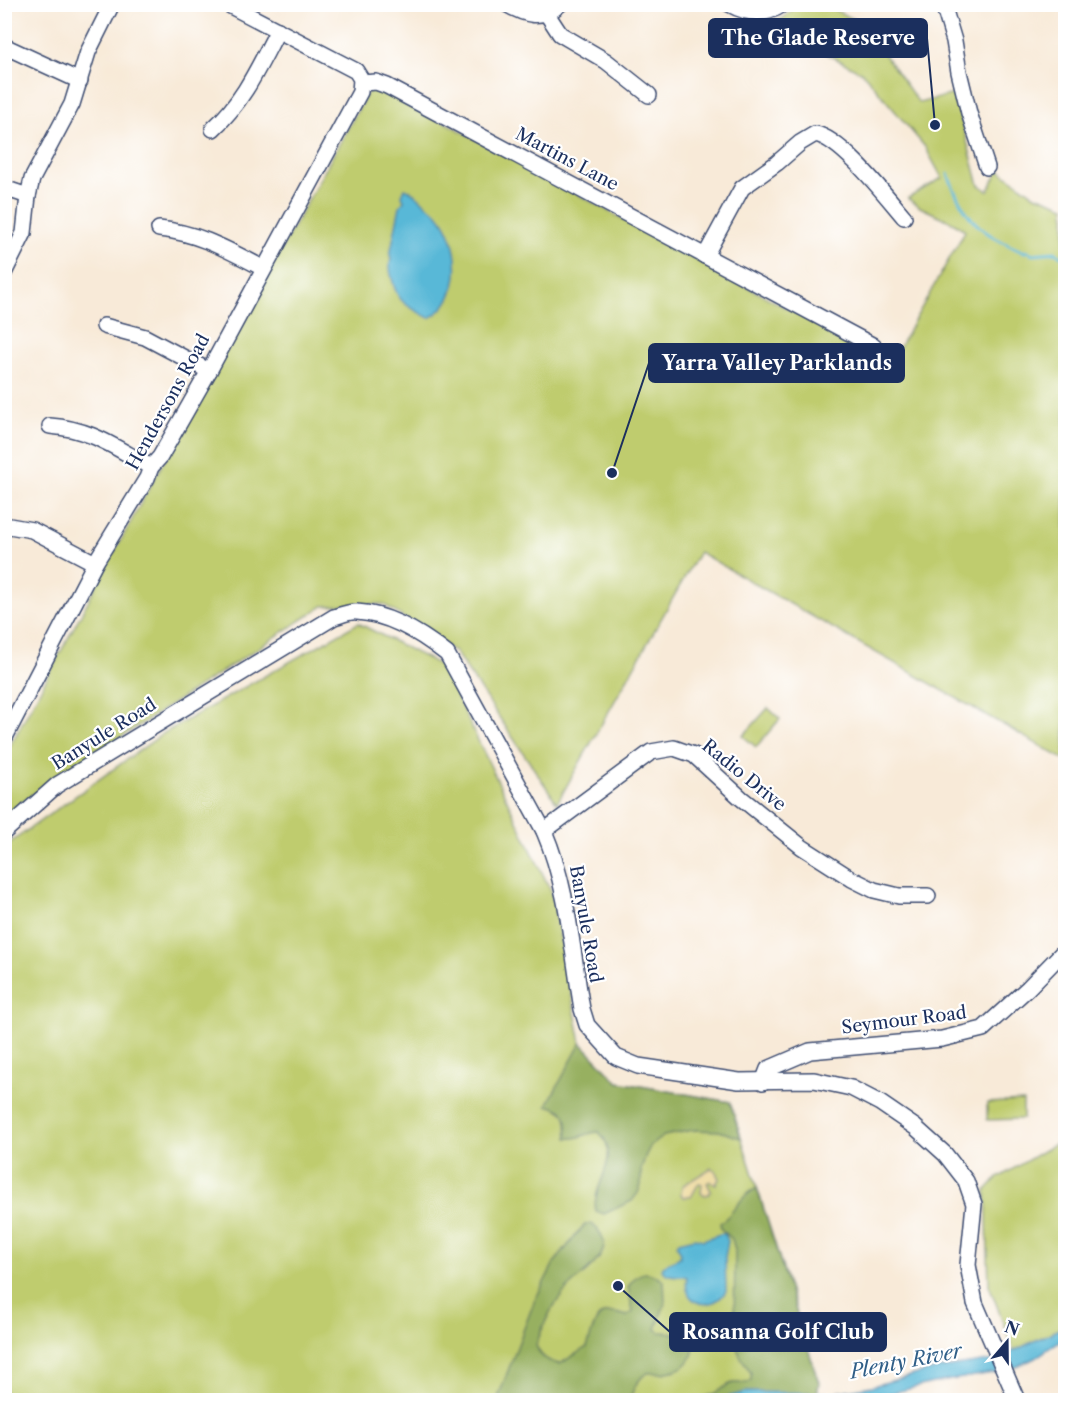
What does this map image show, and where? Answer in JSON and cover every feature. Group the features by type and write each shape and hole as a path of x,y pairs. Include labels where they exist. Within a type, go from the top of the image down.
{"street":[{"path":"4,273 24,233 28,196 35,172 72,104 95,37 112,4"},
{"path":"227,4 356,71 362,83"},
{"path":"506,4 529,15 538,16 553,9 560,34 606,61 649,95"},
{"path":"729,4 747,12 757,13 767,12 783,4"},
{"path":"943,4 954,41 966,104 987,167"},
{"path":"213,129 228,116 242,98 278,30"},
{"path":"4,46 81,77"},
{"name":"Martins Lane","path":"362,83 376,82 387,86 872,345 879,351 885,362"},
{"name":"Hendersons Road","path":"4,739 95,563 209,371 357,99 362,83"},
{"path":"705,256 742,188 815,134 830,140 846,154 904,217"},
{"path":"4,188 28,196"},
{"path":"159,229 200,237 263,268"},
{"path":"104,326 145,337 209,371"},
{"path":"50,426 97,436 151,467"},
{"path":"4,525 32,530 95,563"},
{"name":"Banyule Road","path":"4,832 57,785 334,617 354,611 378,615 424,635 447,654 553,851 562,884 586,1025 616,1057 638,1066 739,1081 814,1080 851,1088 880,1103 915,1127 945,1154 966,1181 974,1204 968,1265 975,1303 1015,1395"},
{"name":"Radio Drive","path":"544,831 651,752 674,748 694,755 741,798 802,847 852,879 874,890 899,896 928,895"},
{"name":"Seymour Road","path":"763,1082 768,1069 810,1051 942,1039 983,1029 1028,988 1065,949"}],"green space":[{"path":"799,4 824,5 862,23 919,103 954,94 979,185 988,191 999,170 1033,194 1065,206 1065,760 699,552 557,803 455,652 383,604 323,606 26,799 5,819 5,755 142,501 372,87 384,89 871,354 876,367 881,372 885,374 895,372 899,363 896,353 965,231 908,198 942,178 925,147 863,73 769,23 782,19"},
{"path":"358,623 442,666 551,891 581,1043 618,1082 730,1102 819,1383 816,1400 5,1400 4,847 164,733"},
{"path":"768,708 780,719 756,747 743,736"},
{"path":"581,1043 618,1082 730,1102 741,1138 719,1131 693,1130 664,1136 651,1145 645,1157 641,1170 641,1185 632,1201 604,1214 596,1211 597,1192 607,1162 606,1142 599,1132 568,1138 566,1116 560,1110 547,1105"},
{"path":"1023,1101 1023,1119 987,1120 987,1103"},
{"path":"1065,1138 1065,1326 1014,1351 989,1285 986,1190 996,1179"},
{"path":"757,1188 819,1383 816,1400 662,1400 704,1397 730,1384 751,1381 751,1373 740,1356 734,1339 735,1250 732,1239 721,1229 720,1223"},
{"path":"585,1224 592,1224 601,1233 604,1242 603,1251 599,1259 565,1291 551,1310 536,1345 542,1356 560,1364 587,1347 595,1323 602,1314 616,1313 627,1316 633,1312 628,1287 640,1274 648,1273 664,1281 665,1303 656,1329 660,1332 682,1336 694,1345 689,1362 675,1370 645,1375 633,1390 631,1396 634,1400 497,1400 534,1302 554,1263"}],"sand":[{"path":"711,1168 715,1170 719,1179 716,1184 710,1181 707,1183 711,1191 709,1194 701,1193 702,1184 699,1183 691,1197 683,1197 682,1186"}],"water":[{"path":"405,188 438,214 452,240 455,255 456,270 449,298 441,309 429,318 400,299 390,271 390,255 400,206 404,201 402,195"},
{"path":"725,1234 728,1241 725,1257 726,1291 714,1302 699,1303 689,1294 686,1287 687,1277 668,1274 662,1270 663,1266 680,1257 681,1253 677,1245 679,1242 695,1238 703,1240"},
{"path":"1065,1326 1065,1337 1035,1358 1010,1370 933,1383 863,1400 717,1400 746,1392 831,1393 872,1386 936,1369 995,1360"}],"waterway":[{"path":"948,174 968,214 986,232 1025,252 1032,254 1056,252 1061,256 1066,256"}],"place":[{"name":"The Glade Reserve","path":"935,125"},
{"name":"Yarra Valley Parklands","path":"612,473"},
{"name":"Rosanna Golf Club","path":"618,1286"}],"water label":[{"name":"Plenty River","path":"906,1361"}]}
